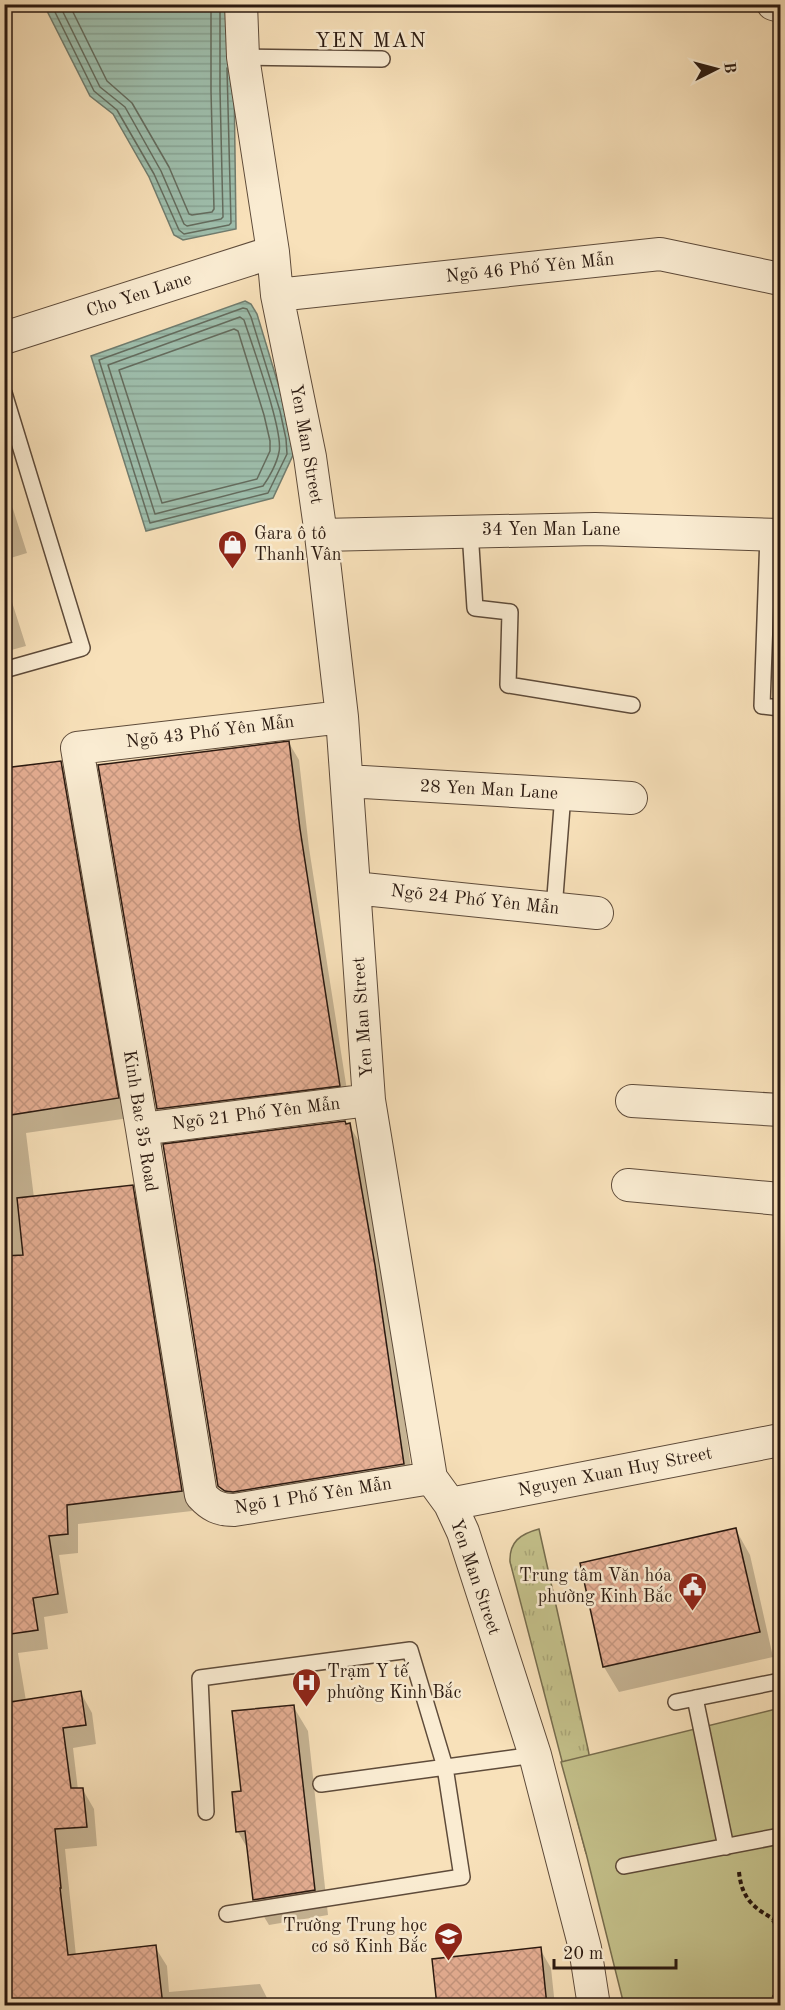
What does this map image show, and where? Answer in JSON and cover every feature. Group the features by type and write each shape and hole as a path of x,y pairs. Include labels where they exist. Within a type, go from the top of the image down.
{"street":[{"name":"Yen Man Street","path":"241,4 243,57 273,252 277,295 310,457 321,535 342,717 369,1100 431,1478 450,1504 463,1532 535,1755 585,1948 594,2006"},
{"path":"773,4 780,6"},
{"name":"Cho Yen Lane","path":"4,338 273,252"},
{"name":"Ngõ 46 Phố Yên Mẫn","path":"277,295 660,254 780,279"},
{"name":"34 Yen Man Lane","path":"321,535 595,529 774,535"},
{"name":"Ngõ 43 Phố Yên Mẫn","path":"77,748 342,717"},
{"name":"Kinh Bac 35 Road","path":"77,748 201,1495"},
{"name":"28 Yen Man Lane","path":"347,781 631,798"},
{"name":"Ngõ 24 Phố Yên Mẫn","path":"354,888 597,913"},
{"name":"Ngõ 21 Phố Yên Mẫn","path":"142,1129 369,1100"},
{"path":"632,1101 780,1110"},
{"path":"628,1185 780,1199"},
{"name":"Nguyen Xuan Huy Street","path":"450,1504 780,1440"},
{"name":"Ngõ 1 Phố Yên Mẫn","path":"201,1495 210,1505 221,1510 234,1510 431,1478"}],"lane":[{"path":"243,57 382,59"},
{"path":"4,393 82,648 4,670"},
{"path":"470,531 475,608 510,612 508,685 632,705"},
{"path":"774,535 762,706 780,708"},
{"path":"554,909 563,794"},
{"path":"206,1812 200,1678 410,1650 445,1767 462,1877 227,1914"},
{"path":"676,1702 780,1681"},
{"path":"694,1698 730,1846"},
{"path":"321,1784 535,1755"},
{"path":"624,1866 780,1836"}],"path":[{"path":"730,1846 745,1897 754,1906 780,1923"},
{"path":"771,1917 780,1932"},
{"path":"761,2006 772,1999 780,1989"}],"green space":[{"path":"539,1529 588,1749 613,1879 586,1853 510,1562 511,1549 517,1540 526,1533"},
{"path":"780,1708 780,2005 624,2005 561,1762"}],"water":[{"path":"44,5 233,5 236,229 183,240 174,235 149,177 113,114 90,96"},
{"path":"245,301 251,304 257,314 286,410 293,455 273,498 146,531 91,356"}],"building":[{"path":"289,741 300,829 340,1086 157,1109 98,765"},
{"path":"61,761 119,1098 4,1116 4,768"},
{"path":"345,1121 346,1124 350,1123 375,1265 404,1464 233,1492 225,1491 218,1486 163,1144"},
{"path":"133,1185 182,1491 67,1505 68,1534 49,1536 58,1594 33,1598 38,1630 4,1635 4,1256 23,1255 17,1198"},
{"path":"736,1528 760,1632 603,1667 580,1563"},
{"path":"81,1691 86,1725 63,1728 71,1788 83,1788 87,1827 55,1829 68,1955 156,1945 163,2006 4,2006 4,1703"},
{"path":"294,1705 315,1890 253,1900 245,1831 236,1832 232,1792 241,1791 232,1711"},
{"path":"541,1947 547,2006 437,2006 432,1959"}],"place":[{"name":"Gara ô tô Thanh Vân","path":"233,570"},
{"name":"Trung tâm Văn hóa phường Kinh Bắc","path":"693,1612"},
{"name":"Trạm Y tế phường Kinh Bắc","path":"306,1708"},
{"name":"Trường Trung học cơ sở Kinh Bắc","path":"448,1962"}],"district":[{"name":"YEN MAN","path":"371,41"}]}
